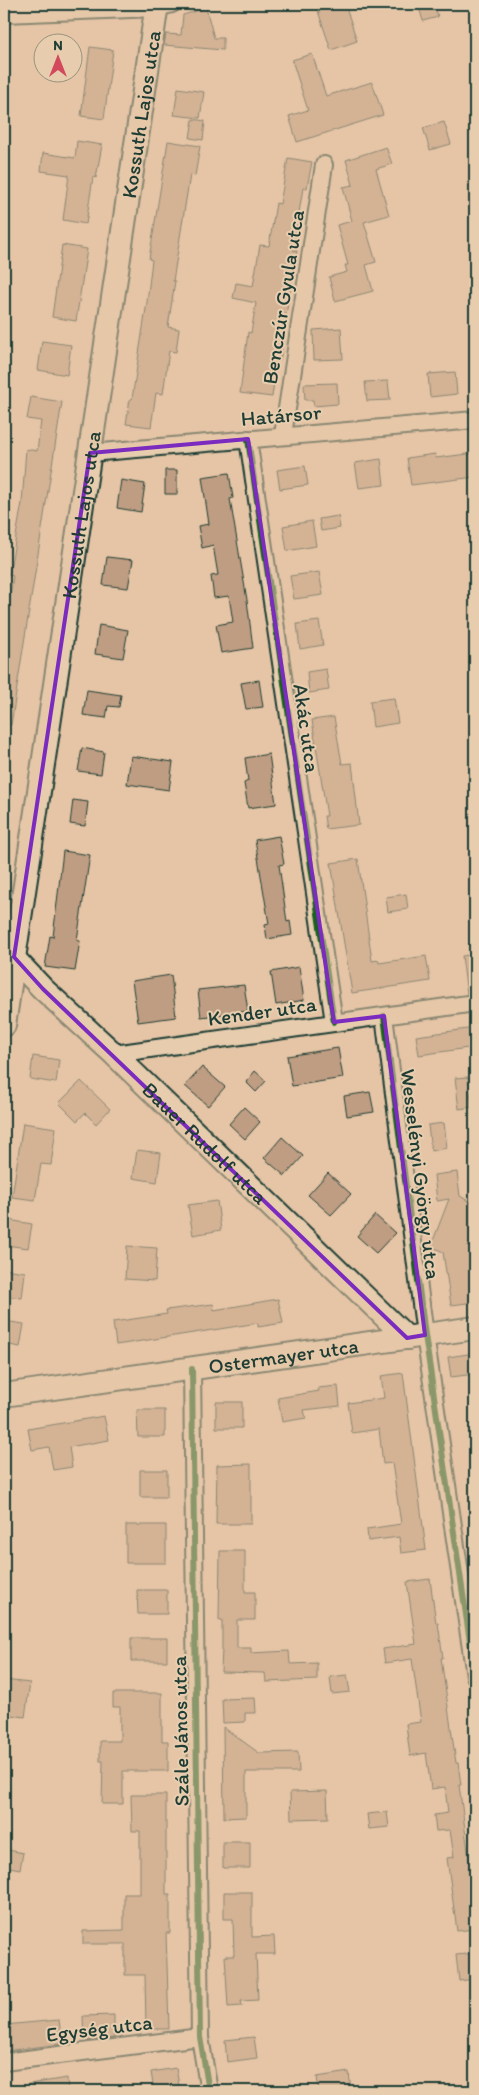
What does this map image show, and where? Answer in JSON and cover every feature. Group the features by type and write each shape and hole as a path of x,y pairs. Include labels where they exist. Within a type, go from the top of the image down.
{"main road":[{"name":"Kossuth Lajos utca","path":"4,1024 9,952 162,5"},
{"name":"Bauer Rudolf utca","path":"9,952 43,989 416,1337"},
{"name":"Ostermayer utca","path":"4,1395 475,1328"}],"street":[{"path":"4,14 162,5"},
{"name":"Benczúr Gyula utca","path":"283,435 324,165"},
{"name":"Határsor","path":"90,453 475,420"},
{"name":"Akác utca","path":"248,439 334,1022"},
{"name":"Kender utca","path":"114,1054 475,1003"},
{"name":"Wesselényi György utca","path":"384,1016 416,1337 475,1676"},
{"name":"Szále János utca","path":"192,1369 200,2037 209,2091"},
{"name":"Egység utca","path":"4,2062 200,2037"}],"highlighted area":[{"path":"248,439 334,1022 384,1016 425,1335 407,1338 43,989 14,957 90,453"}],"building":[{"path":"329,4 345,4 357,41 331,50 317,8"},
{"path":"418,4 434,4 438,17 423,21"},
{"path":"206,8 214,38 223,38 223,50 164,45 166,34 181,35 183,15"},
{"path":"90,47 113,50 104,119 81,116"},
{"path":"312,54 326,96 372,82 383,115 297,142 289,116 308,110 292,60"},
{"path":"178,88 204,92 200,118 174,115"},
{"path":"193,119 205,121 203,140 190,138"},
{"path":"444,122 451,144 430,150 423,128"},
{"path":"77,141 102,145 96,178 93,177 86,224 63,220 69,175 41,171 43,153 75,158"},
{"path":"168,141 200,146 195,176 190,175 173,281 175,281 168,327 179,329 176,352 169,351 163,394 156,393 151,427 126,424 130,399 132,399 147,302 152,260 149,259"},
{"path":"386,147 392,164 376,169 389,215 364,222 376,262 366,265 373,291 335,301 329,277 347,272 345,265 348,265 337,225 352,221 343,187 353,185 346,160"},
{"path":"288,158 312,162 307,188 303,188 293,250 297,251 282,338 284,338 280,361 277,360 272,397 240,393 248,332 251,333 256,303 233,298 236,283 253,286 260,245 269,246 276,203 280,204"},
{"path":"62,245 87,249 76,321 52,317"},
{"path":"341,328 343,359 314,360 313,330"},
{"path":"42,341 71,345 67,375 38,370"},
{"path":"455,372 457,394 430,397 428,374"},
{"path":"388,381 390,400 367,401 365,382"},
{"path":"337,383 338,404 314,406 313,400 305,400 304,384"},
{"path":"31,397 62,402 11,725 4,724 4,626 6,626 13,576 9,575 22,503 26,449 37,451 41,421 27,419"},
{"path":"475,453 475,477 411,485 407,458 435,454 436,458"},
{"path":"381,459 384,485 359,488 355,463"},
{"path":"305,466 308,485 280,489 277,470"},
{"path":"165,470 177,470 177,494 165,494"},
{"path":"229,473 233,498 230,499 253,648 221,653 216,625 233,622 229,596 214,598 211,576 218,575 213,545 202,548 198,526 209,524 202,477"},
{"path":"121,480 145,484 141,512 117,508"},
{"path":"338,516 340,528 321,531 319,519"},
{"path":"312,521 316,546 287,551 283,526"},
{"path":"107,557 133,560 128,588 103,585"},
{"path":"319,572 323,595 294,599 290,576"},
{"path":"319,621 323,645 300,649 297,624"},
{"path":"99,625 128,630 123,658 95,654"},
{"path":"326,669 329,690 309,693 307,672"},
{"path":"259,680 263,707 246,709 241,683"},
{"path":"87,690 121,695 119,707 108,706 106,718 83,715"},
{"path":"394,698 398,723 373,727 370,701"},
{"path":"334,717 342,764 352,763 359,825 326,829 324,816 327,816 312,720"},
{"path":"82,748 104,752 101,774 78,771"},
{"path":"269,754 276,804 248,808 244,783 248,781 245,758"},
{"path":"131,756 173,762 169,790 127,784"},
{"path":"73,800 88,802 85,826 70,824"},
{"path":"279,836 284,864 279,865 287,922 290,921 292,935 267,939 265,925 269,924 255,840"},
{"path":"63,851 90,855 77,940 80,941 75,971 45,967 50,936 53,937"},
{"path":"358,859 372,961 378,960 379,963 426,956 430,981 352,993 331,863"},
{"path":"406,894 408,909 388,912 386,897"},
{"path":"475,954 475,993 467,994 462,956"},
{"path":"299,967 304,1000 276,1005 271,972"},
{"path":"171,975 176,1017 138,1022 132,981"},
{"path":"244,985 248,1011 201,1017 198,990"},
{"path":"475,1028 475,1047 419,1055 416,1036"},
{"path":"338,1048 343,1078 292,1086 287,1056"},
{"path":"33,1056 59,1060 56,1083 30,1079"},
{"path":"202,1067 225,1087 208,1106 185,1086"},
{"path":"255,1071 266,1081 256,1092 246,1082"},
{"path":"468,1077 472,1107 459,1109 455,1078"},
{"path":"81,1081 110,1109 96,1124 85,1113 77,1121 59,1103"},
{"path":"370,1092 374,1112 347,1116 344,1096"},
{"path":"244,1107 260,1122 245,1139 229,1124"},
{"path":"23,1123 56,1128 51,1165 41,1164 35,1200 12,1197"},
{"path":"444,1123 447,1148 431,1151 428,1125"},
{"path":"282,1137 303,1156 285,1176 264,1158"},
{"path":"137,1150 161,1153 157,1182 133,1178"},
{"path":"457,1172 460,1196 475,1205 475,1243 470,1252 475,1302 451,1305 443,1252 431,1246 449,1199 437,1201 434,1175"},
{"path":"328,1173 351,1194 331,1215 308,1195"},
{"path":"217,1201 221,1230 193,1235 188,1205"},
{"path":"375,1215 395,1233 376,1253 357,1236"},
{"path":"8,1220 32,1224 28,1248 5,1245"},
{"path":"127,1246 157,1248 155,1281 125,1279"},
{"path":"4,1269 25,1272 22,1298 4,1296"},
{"path":"278,1299 283,1323 258,1327 258,1323 116,1345 113,1322 167,1314 166,1310 213,1304 214,1310"},
{"path":"4,1321 24,1324 20,1347 4,1344"},
{"path":"475,1353 475,1374 451,1377 448,1357"},
{"path":"403,1373 426,1550 401,1553 399,1537 368,1541 367,1529 401,1524 392,1463 383,1464 379,1429 352,1433 348,1403 384,1398 381,1376"},
{"path":"338,1386 340,1406 304,1410 306,1418 282,1422 278,1398 319,1391 318,1388"},
{"path":"216,1402 242,1402 242,1428 216,1428"},
{"path":"137,1410 165,1410 165,1437 138,1437"},
{"path":"104,1416 109,1440 69,1447 72,1467 53,1470 49,1447 32,1450 28,1429"},
{"path":"251,1464 251,1524 216,1524 217,1465"},
{"path":"140,1470 167,1470 167,1497 140,1497"},
{"path":"126,1525 166,1525 166,1563 126,1563"},
{"path":"220,1551 245,1551 245,1592 255,1592 255,1620 237,1620 237,1648 251,1648 251,1653 289,1651 290,1664 317,1663 317,1680 266,1682 265,1673 221,1672 222,1620 219,1620"},
{"path":"430,1579 443,1658 441,1658 456,1763 458,1763 461,1785 459,1785 475,1903 475,1929 457,1931 447,1858 454,1857 450,1830 436,1831 434,1815 448,1813 445,1787 431,1789 426,1753 410,1756 406,1724 421,1722 412,1659 385,1663 383,1649 416,1644 407,1582"},
{"path":"137,1590 167,1590 167,1614 138,1614"},
{"path":"131,1638 167,1638 167,1661 131,1661"},
{"path":"347,1675 350,1692 332,1694 330,1677"},
{"path":"4,1680 30,1683 25,1717 4,1714"},
{"path":"113,1693 162,1693 162,1741 168,1741 168,1771 123,1771 123,1804 102,1804 103,1761 100,1761 100,1741 120,1741 120,1707 113,1707"},
{"path":"255,1698 256,1713 245,1713 245,1722 223,1723 222,1699"},
{"path":"223,1727 259,1753 298,1752 299,1772 246,1772 246,1817 224,1818"},
{"path":"327,1791 328,1818 291,1819 290,1792"},
{"path":"131,1795 166,1795 166,1894 170,1894 170,1933 166,1933 169,2029 146,2029 145,1975 125,1975 125,1944 83,1944 83,1931 124,1930 124,1894 140,1894 140,1831 132,1831"},
{"path":"387,1812 389,1827 369,1829 367,1814"},
{"path":"223,1842 250,1842 250,1868 223,1868"},
{"path":"4,1849 23,1853 20,1869 4,1866"},
{"path":"224,1892 252,1892 252,1937 274,1936 275,1954 256,1954 258,2000 241,2001 242,2006 228,2007 225,1956 234,1956 233,1919 224,1919"},
{"path":"475,1953 475,1979 459,1981 456,1955"},
{"path":"114,2015 114,2038 84,2041 83,2016"},
{"path":"59,2020 62,2044 4,2051 4,2025"},
{"path":"254,2037 257,2058 227,2062 225,2040"},
{"path":"176,2068 180,2091 154,2091 151,2072"},
{"path":"349,2072 351,2091 319,2091 317,2077"},
{"path":"67,2078 68,2091 30,2091 29,2084"}],"cycle path":[{"path":"248,439 334,1022"},
{"path":"384,1016 425,1335 475,1676"},
{"path":"192,1369 200,2037 209,2091"}]}
